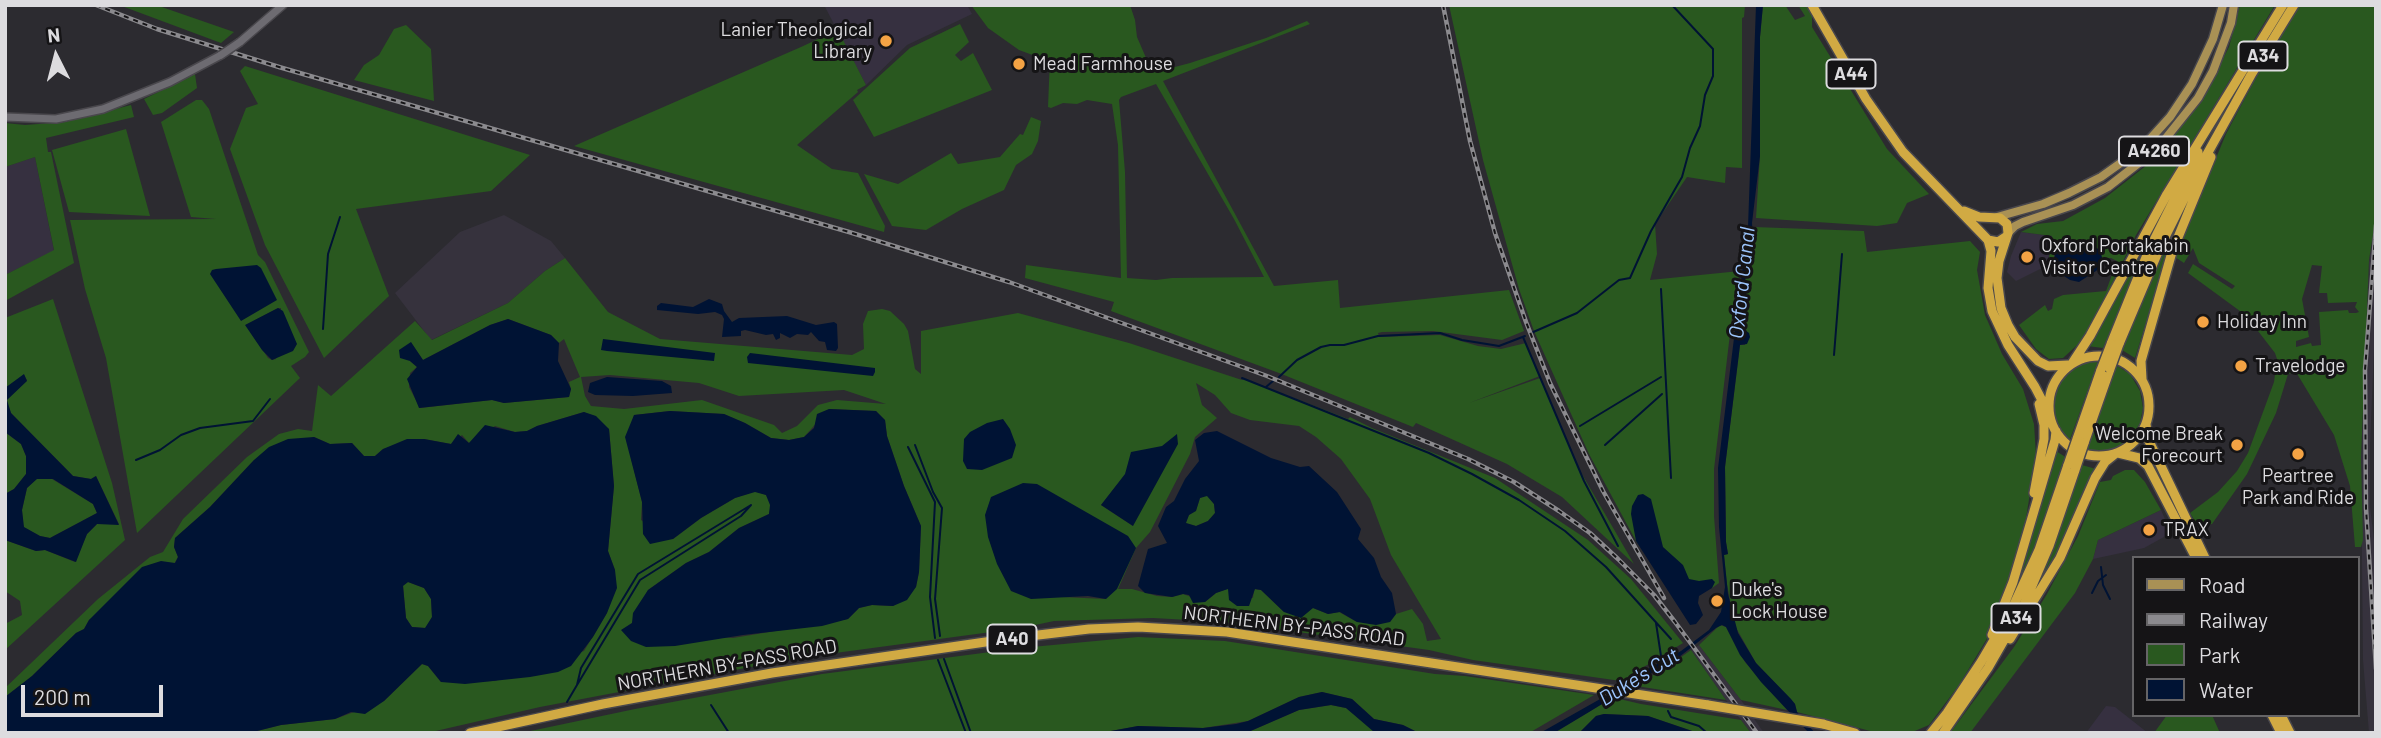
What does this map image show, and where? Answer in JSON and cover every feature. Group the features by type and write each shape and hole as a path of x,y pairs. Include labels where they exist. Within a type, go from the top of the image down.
{"highway":[{"name":"A44","path":"1812,5 1889,135 1987,238"},
{"name":"A34","path":"1942,733 1950,716 1984,665 2059,507 2105,369 2149,250 2223,104 2283,5"},
{"name":"A34","path":"2115,344 2179,207 2233,107 2294,5"},
{"path":"2049,415 2049,402 2057,376 2071,363 2090,336 2166,194 2223,104"},
{"path":"2203,556 2148,439 2146,424 2149,400 2142,380 2141,361 2172,252 2233,107"},
{"name":"A44","path":"1959,208 1979,218 1994,218"},
{"path":"2142,380 2131,368 2115,358 2092,356 2071,363 2048,366 2038,361 2015,337 2001,307 1997,278 1999,261 2008,235 2005,221 1994,218 1983,229 1991,251 1988,288 1992,312 2056,431 2063,442 2078,452 2096,456 2117,453 2139,457 2148,466 2195,556"},
{"path":"1987,238 1998,242 2008,235"},
{"path":"2023,369 2037,399 2044,425 2029,523"},
{"path":"1984,665 2009,641 2045,585 2105,462 2135,440 2146,424"},
{"path":"1984,665 2013,582 2056,431"},
{"name":"NORTHERN BY-PASS ROAD","path":"470,733 603,704 772,673 1013,638 1089,629 1138,627 1227,632 1708,705 1823,724 1855,733"},
{"name":"A34","path":"1931,733 1950,716"},
{"path":"2273,717 2281,733"},
{"path":"2282,717 2290,733"}],"main road":[{"name":"A4260","path":"1994,218 2043,204 2101,177 2151,138 2170,117 2192,84 2213,39 2223,5"},
{"name":"A4260","path":"2008,235 2015,226 2023,222 2073,205 2108,187 2158,148 2198,98 2213,71 2231,23 2234,5"}],"street":[{"path":"5,117 56,119 81,115 130,99 170,82 221,55 283,5"}],"shaded area":[{"path":"824,5 967,5 972,14 907,45 866,85"},
{"path":"35,157 54,251 5,275 5,167"},
{"path":"504,215 551,241 565,258 545,271 508,303 431,340 395,293 460,232"},
{"path":"2376,215 2370,507 2376,556 2376,733 2369,733 2363,660 2361,458 2369,262"},
{"path":"2021,232 2052,236 2048,265 2016,281 2007,272"},
{"path":"2161,510 2171,533 2144,548 2093,559 2098,540"},
{"path":"1699,645 1764,733 1751,733 1726,700 1691,650"},
{"path":"2106,706 2115,707 2148,733 2086,733"}],"green space":[{"path":"119,5 156,5 234,32 221,43"},
{"path":"971,5 1130,5 1137,37 1150,67 1156,72 1266,38 1307,21 1310,24 1163,81 1274,286 1338,280 1340,308 1509,290 1524,331 1502,340 1433,331 1382,332 1378,333 1379,337 1440,335 1478,346 1501,349 1526,343 1540,376 1469,403 1540,378 1579,469 1634,564 1562,497 1507,464 1416,423 1413,427 1279,373 1111,311 1114,302 1025,278 1026,265 1121,278 1118,145 1112,104 1087,100 1077,104 1063,103 1048,107 1050,58 1019,50 988,28","holes":["1156,84 1234,219 1264,277 1156,280 1127,278 1121,97"]},
{"path":"1449,5 1745,5 1742,18 1742,168 1726,167 1725,183 1687,177 1655,224 1657,254 1650,280 1740,271 1734,300 1714,469 1719,583 1712,588 1680,592 1636,541 1589,454 1534,331 1519,289 1483,160"},
{"path":"1763,5 1785,5 1795,20 1805,16 1798,5 1805,5 1812,13 1812,27 1887,149 1929,194 1907,203 1897,223 1877,226 1756,218"},
{"path":"2240,5 2275,5 2136,235 2085,338 2063,358 2049,359 2036,349 2019,325 2045,305 2048,311 2052,309 2054,299 2063,295 2106,291 2117,261 2102,258 2100,250 2087,243 2071,241 2064,242 2054,255 2054,261 2048,265 2052,236 2021,232 2037,224 2063,221 2105,198 2152,161 2202,100 2229,47"},
{"path":"2299,5 2376,5 2376,215 2369,260 2361,458 2361,547 2355,547 2350,486 2334,435 2296,372 2288,374 2276,413 2247,474 2212,524 2198,526 2190,513 2218,492 2237,471 2248,453 2274,382 2277,359 2258,331 2251,329 2244,314 2188,273 2193,264 2232,289 2235,286 2199,263 2193,248 2184,263 2175,257 2226,134","holes":["2312,265 2322,266 2319,293 2327,293 2328,303 2357,302 2355,307 2359,312 2319,312 2321,345 2312,346 2311,343 2296,347 2296,341 2309,337 2302,299"]},
{"path":"960,24 969,42 955,55 961,61 973,53 992,90 874,137 853,100 910,48"},
{"path":"406,25 431,49 434,101 354,80 364,65 379,55 394,29"},
{"path":"831,33 840,34 866,85 857,90 858,92 797,145 832,169 858,173 885,226 884,232 574,146 801,47"},
{"path":"245,66 530,155 491,191 356,209 389,296 324,358 265,245 230,149 246,108 258,104 240,71"},
{"path":"195,74 197,88 162,113 153,115 144,99"},
{"path":"196,100 202,100 209,109 258,255 265,262 309,352 291,366 300,378 137,533 106,358 85,289 70,220 216,219 191,217 161,122","holes":["281,308 276,359 272,360 246,325"]},
{"path":"131,105 134,117 46,138 74,263 5,301 5,275 54,250 35,157 5,167 5,123 25,125 65,122"},
{"path":"1031,117 1041,121 1038,141 1032,154 1016,165 1004,190 962,209 926,230 892,226 864,174 898,184 951,153 958,164 1000,157 1020,134 1023,135"},
{"path":"126,129 150,216 69,212 52,150"},
{"path":"1754,227 1864,231 1867,252 1970,241 1980,252 1977,270 1985,315 2002,354 2023,389 2034,424 2036,455 2024,531 1988,637 1959,685 1929,725 1910,733 1878,733 1797,712 1795,704 1756,663 1735,626 1724,555 1728,554 1725,467 1740,345 1745,345 1743,318 1747,250"},
{"path":"2148,237 2139,256 2138,268 2103,348 2087,346"},
{"path":"2166,245 2170,246 2135,358 2122,350"},
{"path":"565,258 608,312 660,339 852,355 864,349 863,324 868,311 882,309 890,311 904,324 908,331 915,369 921,374 921,331 1018,313 1129,343 1245,379 1348,419 1350,417 1495,478 1588,540 1631,579 1683,643 1621,681 1473,660 1429,650 1225,622 1153,618 1054,621 1021,628 798,658 540,707 427,733 249,733 281,725 335,719 384,701 422,664 428,666 441,682 495,681 584,651 607,613 615,570 608,551 614,486 609,429 584,412 527,431 515,432 495,426 469,443 462,435 451,444 424,439 383,449 375,456 364,456 352,443 330,444 314,437 254,460 210,507 175,538 174,547 178,557 174,564 89,620 84,629 76,633 32,676 5,697 5,688 98,599 150,557 163,552 183,519 247,457 279,434 298,429 312,431 318,385 331,396 415,321 432,340 508,303 545,271","holes":["508,319 551,335 559,343 564,339 580,377 569,382 569,397 504,403 492,400 420,408 409,387 410,373 417,367 410,361 411,343 423,360 490,325","610,375 699,383 739,396 844,390 886,404 837,400 818,405 797,426 782,433 774,425 702,400 624,409 591,406 585,396 581,377","1196,383 1215,395 1231,413 1250,420 1299,426 1341,459 1370,499 1391,555 1441,639 1427,641 1423,624 1412,609 1396,614 1390,622 1357,622 1339,612 1328,614 1313,608 1284,612 1261,590 1254,589 1253,598 1229,588 1216,593 1205,602 1183,594 1172,597 1157,596 1132,589 1118,589 1136,548 1150,532 1190,454 1195,437 1217,418 1202,405","829,409 876,411 885,420 887,436 921,526 916,587 893,606 872,605 859,608 848,619 733,638 622,630 632,623 648,590 686,563 709,552 739,528 769,514 771,505 766,495 755,491 735,498 673,539 641,520 642,502 631,458 634,415 670,411 724,414 771,438 789,440 804,437","1117,485 1133,526 1101,505","1031,510 1106,599 1062,597"]},
{"path":"53,299 112,483 125,540 5,650 5,624 22,615 20,601 5,591 5,540 36,551 45,550 75,562 87,534 97,524 119,524 96,476 91,479 73,476 11,413 6,400 27,380 24,375 5,388 5,318"},
{"path":"2098,360 2069,442 2061,435 2052,416 2054,390 2063,376 2076,365"},
{"path":"2116,365 2130,374 2140,391 2143,408 2140,423 2130,439 2114,450 2098,453 2087,451"},
{"path":"5,432 21,444 26,456 26,474 14,489 5,494"},
{"path":"2056,451 2067,458 2035,550 2018,588 2014,586"},
{"path":"2082,465 2096,469 2048,574 2033,594"},
{"path":"2125,470 2134,470 2145,482 2161,510 2098,540 2093,559 2075,593 1970,733 1950,733 2014,647 2047,594 2078,536 2100,482 2111,480"},
{"path":"37,478 52,479 93,504 97,513 50,538 23,527 22,510 27,488"},
{"path":"1207,495 1214,504 1215,513 1208,521 1196,526 1185,523 1189,515 1196,510 1200,498"},
{"path":"408,582 424,588 431,599 432,617 426,628 412,627 406,618 403,585"},
{"path":"1720,625 1726,627 1745,662 1787,710 1741,700 1699,645"},
{"path":"1138,637 1225,641 1435,674 1594,695 1529,733 1419,733 1403,725 1374,719 1352,699 1322,692 1299,697 1248,721 1203,728 1138,726 1100,733 521,733 822,674 1021,648"},
{"path":"1691,650 1726,700 1636,686 1674,662"},
{"path":"1611,697 1741,720 1751,733 1698,733 1648,716 1604,714 1596,716 1579,733 1554,733"},
{"path":"1331,705 1346,708 1378,733 1246,733 1299,710"},
{"path":"2166,717 2213,717 2220,733 2154,733"}],"water":[{"path":"1756,5 1763,5 1760,37 1760,156 1752,223 1753,238 1747,250 1743,318 1745,330 1750,337 1747,344 1740,345 1725,467 1728,554 1724,555 1728,594 1738,633 1756,663 1791,699 1797,712 1815,733 1809,733 1761,682 1740,655 1726,627 1722,625 1674,661 1612,695 1607,701 1554,733 1540,733 1681,651 1709,630 1721,612 1725,587 1719,527 1718,468 1744,257 1743,240 1748,227"},
{"path":"2064,242 2087,243 2100,250 2102,258 2102,265 2079,282 2061,274 2054,261 2056,249"},
{"path":"257,265 277,300 241,321 210,274 216,269"},
{"path":"709,299 722,304 732,322 739,318 787,316 816,325 834,322 837,324 838,348 836,351 827,350 825,342 819,341 811,332 790,338 780,333 780,338 776,340 773,334 745,330 741,331 741,336 722,337 724,319 715,312 698,314 657,310 661,303 693,307"},
{"path":"278,308 283,311 297,344 293,351 272,360 245,325"},
{"path":"508,319 551,335 559,343 558,361 571,389 569,397 504,403 492,400 419,408 407,379 417,367 400,358 399,350 411,342 423,360 490,325"},
{"path":"603,339 715,353 714,361 601,350"},
{"path":"750,353 875,368 875,372 873,376 748,363 747,357"},
{"path":"24,374 27,381 7,400 11,413 73,476 91,479 96,476 119,525 97,524 87,534 76,562 45,550 36,551 5,540 5,494 14,489 26,474 26,456 21,444 5,432 5,388","holes":["37,479 53,479 93,504 97,513 50,538 24,527 22,510 27,488"]},
{"path":"607,377 662,381 671,386 672,393 633,396 595,395 588,392 590,383"},
{"path":"829,409 876,411 885,420 887,436 921,526 919,572 916,587 907,600 893,606 872,605 859,608 848,619 822,626 675,646 646,647 631,641 621,630 632,623 633,613 648,590 686,563 709,552 739,528 769,514 770,505 766,495 755,492 735,498 673,539 650,544 643,534 642,502 625,437 634,415 670,411 724,414 771,438 789,440 804,437 814,428 817,414"},
{"path":"584,412 596,416 609,429 614,486 608,551 615,570 617,588 593,637 571,666 558,672 530,677 465,684 441,682 428,666 422,664 384,701 365,714 351,712 335,719 281,725 249,733 5,733 5,697 32,676 76,633 84,629 89,620 142,567 161,561 175,563 178,557 174,547 175,538 269,447 288,439 314,437 330,444 352,443 364,456 375,456 383,449 407,439 451,444 458,434 469,443 485,425 515,432 527,431","holes":["408,582 424,588 431,599 432,617 425,628 412,627 406,618 403,586"]},
{"path":"1003,419 1016,445 1012,458 982,470 967,469 963,461 964,439 970,432 987,423"},
{"path":"1217,431 1271,458 1300,467 1309,466 1337,492 1361,529 1358,539 1374,558 1381,577 1392,593 1396,614 1390,622 1376,625 1357,622 1340,612 1328,614 1313,608 1301,618 1284,612 1261,590 1255,589 1249,606 1237,606 1229,600 1228,589 1216,593 1205,602 1193,603 1189,595 1172,597 1145,593 1138,586 1148,549 1167,543 1158,526 1166,507 1174,501 1185,479 1199,461 1195,440 1204,433","holes":["1207,496 1214,504 1215,513 1208,521 1196,526 1186,523 1189,515 1196,511 1200,498"]},
{"path":"1177,434 1178,444 1133,526 1101,505 1125,474 1131,452 1162,446"},
{"path":"1023,483 1037,484 1128,536 1136,548 1117,589 1106,599 1088,596 1031,599 1011,591 997,564 988,537 985,515 991,497"},
{"path":"1643,494 1651,499 1663,547 1683,565 1689,579 1712,579 1715,582 1712,588 1699,596 1698,603 1703,615 1696,624 1690,625 1636,541 1632,506 1638,495"},
{"path":"1322,692 1352,699 1374,719 1403,725 1419,733 1374,732 1346,708 1331,705 1299,710 1246,733 1100,733 1138,726 1203,728 1236,724 1299,697"},
{"path":"1596,716 1648,716 1698,733 1579,733"}],"waterway":[{"path":"1531,333 1577,313 1619,280 1630,278 1651,231 1682,177 1690,148 1700,126 1705,95 1713,76 1713,49 1672,5"},
{"path":"323,329 328,254 340,217"},
{"path":"1834,355 1842,254"},
{"path":"1661,289 1671,478"},
{"path":"1279,377 1297,360 1321,347 1344,345 1378,336 1440,333 1462,340 1499,346 1525,336"},
{"path":"1523,337 1584,481 1618,546"},
{"path":"1580,426 1661,377"},
{"name":"Duke's Cut","path":"1242,378 1429,453 1519,500 1565,531 1606,567 1671,639"},
{"path":"1266,387 1273,381"},
{"path":"1605,445 1662,394"},
{"path":"136,460 160,450 181,435 200,428 253,421 270,399"},
{"path":"915,445 942,508 935,599 940,636"},
{"path":"908,447 935,502 930,597 935,638"},
{"path":"567,702 640,580 741,516 751,505 638,574 581,668 577,685"},
{"path":"2101,567 2103,585 2110,599"},
{"path":"2092,593 2098,581 2106,575"},
{"name":"Duke's Cut","path":"1656,623 1661,656"},
{"path":"944,659 971,733"},
{"path":"938,660 966,733"},
{"path":"711,705 729,733"},
{"path":"1668,711 1671,717 1699,726 1707,733"}],"railway":[{"path":"96,5 157,29 279,67 849,232 1009,282 1267,376 1468,459 1514,482 1559,511 1590,533 1618,559 1654,595 1757,733"},
{"path":"1443,5 1470,141 1495,233 1526,322 1550,383 1603,491 1664,598"},
{"path":"2376,225 2365,370 2366,508 2376,669"}],"place":[{"name":"Lanier Theological Library","path":"886,41"},
{"name":"Mead Farmhouse","path":"1019,64"},
{"name":"Oxford Portakabin Visitor Centre","path":"2027,257"},
{"name":"Holiday Inn","path":"2203,322"},
{"name":"Travelodge","path":"2241,366"},
{"name":"Welcome Break Forecourt","path":"2237,445"},
{"name":"Peartree Park and Ride","path":"2298,454"},
{"name":"TRAX","path":"2149,530"},
{"name":"Duke's Lock House","path":"1717,601"}],"water label":[{"name":"Oxford Canal","path":"1742,283"}]}
